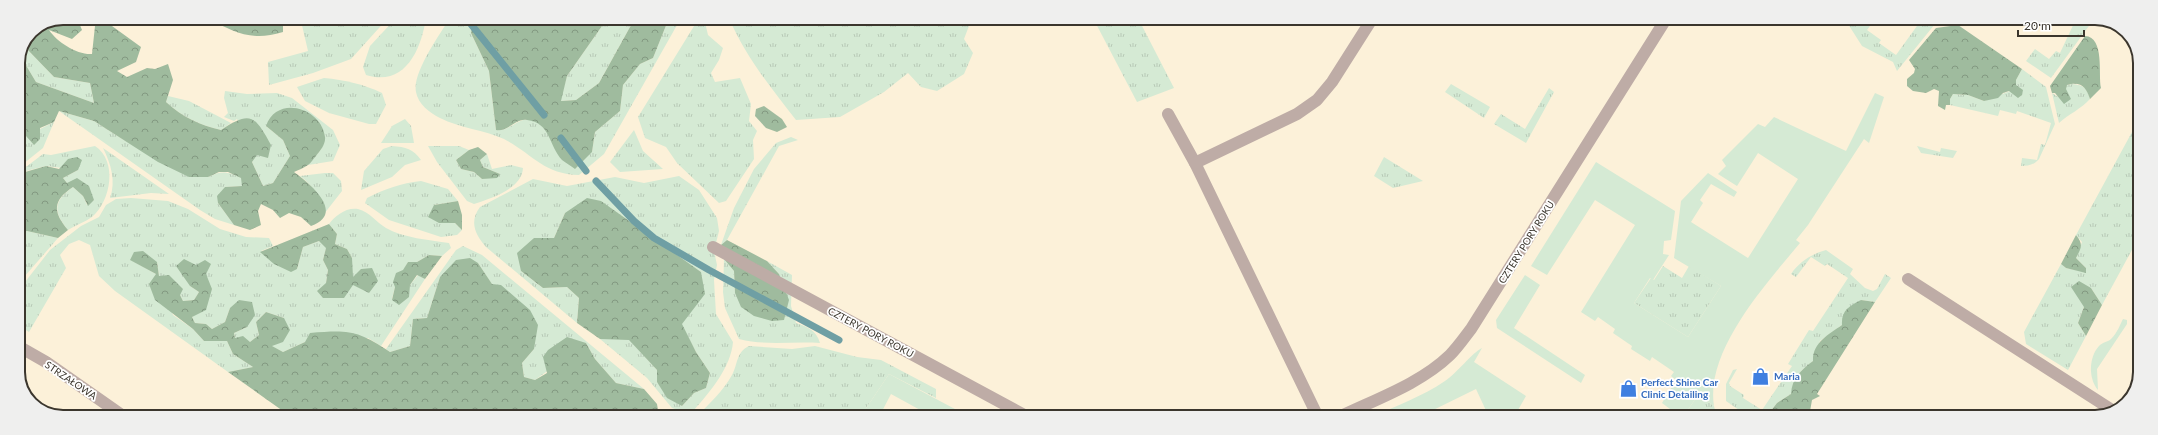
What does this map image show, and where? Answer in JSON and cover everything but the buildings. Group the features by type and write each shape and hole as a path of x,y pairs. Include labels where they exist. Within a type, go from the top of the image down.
{"street":[{"path":"1195,163 1297,114 1317,100 1332,82 1368,25"},
{"name":"CZTERY PORY ROKU","path":"1353,410 1418,378 1441,362 1458,347 1472,329 1662,25"},
{"path":"1168,114 1195,163 1315,410"},
{"name":"CZTERY PORY ROKU","path":"714,247 1015,410"},
{"path":"1908,279 2108,407"},
{"name":"STRZAŁOWA","path":"25,350 46,362 114,410"}],"green space":[{"path":"80,25 82,30 72,39 49,30 57,39 68,47 86,54 92,54 95,26 112,26 141,47 136,62 117,71 127,77 147,68 155,69 168,64 173,80 166,102 185,116 206,126 221,130 239,120 246,118 256,122 271,145 268,158 257,155 252,162 263,186 273,183 290,156 283,140 266,126 272,116 279,110 289,108 308,112 322,127 325,137 324,145 309,164 294,172 315,190 325,206 326,213 321,220 311,226 301,217 289,213 280,218 273,210 261,204 258,211 261,225 250,230 234,225 218,203 217,196 225,187 242,186 241,178 228,172 219,172 208,177 189,177 158,162 94,121 59,111 54,122 40,128 40,139 34,145 25,136 25,64 36,82 94,103 90,83 54,77 28,50 31,42 36,36 42,31 56,26"},
{"path":"220,25 283,25 283,32 262,36 243,34"},
{"path":"302,25 382,25 351,59 313,73 269,85 268,62 308,51"},
{"path":"390,25 425,25 420,42 409,63 401,71 391,76 380,77 366,75 363,67 370,46"},
{"path":"446,25 472,25 471,33 489,71 496,130 505,129 526,119 534,120 546,130 562,159 592,152 595,132 620,111 623,85 640,64 653,58 666,25 677,25 604,154 579,175 556,171 547,167 504,139 440,118 425,108 417,96 416,84 422,64"},
{"path":"472,25 602,25 567,76 561,101 576,100 599,83 631,25 666,25 653,58 640,64 623,85 620,111 595,132 592,152 575,169 562,160 545,130 535,122 523,120 504,129 496,130 489,71 471,33"},
{"path":"631,25 599,83 576,100 560,101 567,76 602,26"},
{"path":"695,25 706,25 708,35 723,48 719,60 711,73 715,82 740,78 751,104 749,121 757,131 753,140 754,159 726,201 719,203 677,163 666,147 645,138 638,117"},
{"path":"732,25 969,25 964,39 973,53 964,74 937,91 921,87 908,73 884,92 840,117 796,120 768,84"},
{"path":"1097,25 1142,25 1174,88 1137,102"},
{"path":"1849,25 1871,25 1867,30 1881,40 1879,43 1896,55 1918,25 1934,25 1897,71 1893,62 1862,46"},
{"path":"1958,25 2022,69 2016,80 2016,85 2023,90 2022,95 2018,98 2009,91 2003,93 1998,98 1984,101 1968,95 1953,94 1950,99 1950,105 1946,105 1945,110 1938,106 1939,91 1934,89 1926,93 1913,91 1907,86 1907,79 1914,73 1915,69 1909,60 1936,28"},
{"path":"2073,25 2090,25 2051,78 2026,61 2035,49 2049,59 2056,51 2060,53"},
{"path":"2085,36 2091,38 2096,43 2098,49 2101,88 2090,99 2087,91 2082,86 2076,84 2067,85 2066,89 2071,99 2064,104 2055,93 2052,93 2050,86"},
{"path":"28,50 54,77 90,83 94,103 36,82 25,64"},
{"path":"2022,69 2046,87 2055,124 2039,159 2035,163 2026,166 2021,166 2022,158 2037,160 2041,144 2045,145 2051,123 2017,111 2016,114 2000,110 1998,116 1950,105 1950,99 1953,94 1968,95 1984,101 2010,91 2016,85 2016,80"},
{"path":"324,78 354,83 382,93 386,105 376,124 369,124 329,113 305,101 297,87"},
{"path":"1451,84 1490,107 1484,118 1445,92"},
{"path":"2067,85 2079,85 2084,88 2088,92 2090,99 2083,106 2059,123 2052,93 2060,98"},
{"path":"1549,88 1554,92 1526,143 1494,124 1501,114 1525,129"},
{"path":"225,91 247,94 277,93 292,98 333,130 340,145 333,161 308,165 323,145 323,135 318,121 266,126 283,140 290,156 273,183 263,186 252,162 256,155 237,119 234,121 224,117 228,113 224,98"},
{"path":"1875,93 1884,97 1869,143 1864,139 1808,225 1796,240 1800,243 1771,277 1741,318 1719,363 1714,385 1714,406 1698,395 1688,410 1671,410 1662,403 1676,380 1671,376 1674,372 1652,357 1650,361 1631,349 1632,346 1613,333 1615,329 1598,317 1595,321 1581,312 1635,225 1595,200 1547,275 1531,266 1596,162 1675,211 1671,240 1664,241 1663,254 1669,255 1653,280 1650,278 1634,303 1688,337 1721,286 1674,258 1681,201 1708,173 1737,192 1734,197 1711,184 1700,200 1703,203 1691,222 1748,258 1798,179 1758,153 1737,186 1718,174 1726,166 1722,160 1758,124 1765,127 1774,117 1846,151"},
{"path":"168,96 189,101 231,123 221,130 199,123 178,112 166,102"},
{"path":"764,106 782,119 787,127 777,132 766,128 755,116 756,109"},
{"path":"59,111 94,121 124,140 208,177 217,173 225,173 233,174 242,178 242,186 225,187 218,203 234,225 215,219 200,210"},
{"path":"405,119 411,126 414,143 381,143 392,126"},
{"path":"54,122 43,148 25,162 26,136"},
{"path":"634,130 643,151 663,169 620,172 610,162"},
{"path":"2132,132 2133,248 2102,305 2091,288 2078,323 2086,336 2068,370 2026,344 2024,332 2061,264 2066,268 2086,272 2086,268 2076,258 2082,242 2076,235"},
{"path":"791,137 798,140 779,146 727,240 721,245 734,208 754,169 776,143"},
{"path":"95,146 107,161 109,181 104,201 99,210 92,217 68,230 60,218 57,207 66,192 73,187 83,196 87,205 94,200 67,183 63,178 78,170 46,166 25,171 25,168 43,154 51,155"},
{"path":"392,146 409,149 421,160 405,165 392,177 361,190 364,171 383,149"},
{"path":"428,146 459,146 469,150 456,160 461,169 474,172 482,179 500,174 483,167 480,160 487,154 492,169 511,165 523,168 517,182 512,187 497,196 474,204 467,201 437,162"},
{"path":"1917,146 1940,152 1941,148 1957,151 1953,158 1921,153"},
{"path":"478,147 487,154 480,160 483,167 500,174 497,178 482,179 474,172 461,169 456,160 469,150"},
{"path":"103,148 169,194 151,193 110,198 113,179"},
{"path":"77,157 82,160 78,170 63,178 67,183 77,178 89,186 94,200 88,206 83,196 73,187 61,197 57,207 57,212 68,230 58,238 25,231 25,172 46,166 59,169 68,159"},
{"path":"1384,157 1423,181 1393,188 1374,176"},
{"path":"333,173 341,181 342,191 324,214 324,209 316,193 300,176"},
{"path":"679,176 699,190 717,218 719,231 714,251 717,265 714,280 716,314 733,342 728,361 719,379 694,410 678,410 672,408 647,378 600,339 629,339 657,370 657,382 682,406 694,393 706,388 710,373 696,352 681,324 691,311 701,272 678,257 565,213 554,238 534,238 521,271 543,288 567,287 579,298 577,323 486,247 476,233 474,223 480,207 533,179 567,186 615,177 644,183"},
{"path":"421,181 448,189 458,201 434,205 439,223 455,223 462,230 457,235 441,237 389,220 365,203 367,198 387,189 407,183"},
{"path":"131,198 168,201 188,209 220,229 246,237 269,238 273,246 261,251 297,269 303,247 319,241 327,245 323,260 328,270 326,283 352,278 352,258 347,249 335,244 337,234 329,224 338,215 349,209 362,210 382,226 393,231 417,238 449,243 451,248 442,256 429,255 417,262 408,262 395,287 392,299 410,285 418,275 425,279 381,346 368,338 305,342 283,352 271,346 284,318 266,312 256,322 259,335 250,342 235,338 234,333 247,327 230,308 225,322 212,329 206,324 195,323 192,317 212,289 190,286 199,292 194,300 183,301 180,295 159,276 157,262 131,260 156,274 173,315 193,329 204,341 227,341 233,354 253,367 228,372 115,291 99,276 90,245 79,240 69,244 60,255 66,268 29,332 25,329 25,282 50,250 81,226 99,217 106,205 116,199"},
{"path":"587,198 601,201 701,272 705,294 682,324 696,352 710,373 706,388 694,393 682,406 667,398 657,382 657,370 629,340 600,339 577,323 579,298 567,287 543,288 521,271 517,253 534,238 554,238 565,213"},
{"path":"458,201 462,215 462,230 455,223 439,223 428,217 434,205"},
{"path":"329,224 337,234 335,244 347,249 352,258 353,277 361,269 372,268 378,281 369,293 353,285 344,298 323,298 317,291 326,283 328,270 323,260 326,248 319,241 303,247 297,269 291,272 274,264 260,252"},
{"path":"25,231 58,238 25,276"},
{"path":"2076,235 2081,246 2076,258 2086,268 2086,273 2066,268 2061,264"},
{"path":"727,240 767,261 779,274 789,300 784,320 772,321 754,316 741,307 735,293 734,271 724,259 721,245"},
{"path":"463,246 482,255 644,389 616,383 595,359 586,343 535,380 524,377 522,363 534,349 478,263 440,277 427,318 413,319 410,346 390,352 386,349 456,250"},
{"path":"1826,250 1853,269 1850,274 1865,288 1873,291 1877,289 1885,274 1891,278 1875,302 1861,300 1842,325 1820,341 1813,361 1801,371 1791,394 1777,403 1772,410 1762,410 1792,366 1788,364 1809,330 1813,331 1848,278 1827,264 1825,266 1811,257 1796,277 1791,274 1798,265 1807,259 1816,254"},
{"path":"143,251 157,262 159,276 169,275 183,289 180,295 183,301 194,300 199,292 190,286 176,266 184,259 196,265 205,260 211,264 206,274 212,289 206,310 192,317 195,323 206,324 212,329 225,322 230,308 239,300 252,302 255,315 247,327 234,333 235,338 243,336 250,342 259,335 256,322 266,312 284,318 290,330 283,342 272,346 283,352 305,342 310,333 323,332 352,333 369,339 390,352 410,346 413,319 427,318 440,277 456,260 470,258 478,263 492,284 501,285 530,310 538,325 534,349 522,363 524,377 535,380 547,373 543,357 548,350 567,337 586,343 595,359 616,383 644,389 657,404 658,410 282,410 228,372 253,367 233,354 227,341 204,341 193,329 155,300 149,284 156,274 130,260 134,252"},
{"path":"429,255 442,256 425,279 417,275 410,285 409,297 399,305 392,300 395,287 393,282 396,273 403,270 408,262 417,262"},
{"path":"724,259 734,271 735,293 779,274 767,261 792,275 791,306 796,323 814,332 820,343 769,343 739,339 725,308 723,292"},
{"path":"1663,266 1682,278 1689,266 1721,286 1688,337 1634,303 1651,278 1654,280"},
{"path":"1525,275 1540,285 1514,328 1585,375 1581,383 1497,328 1496,320"},
{"path":"2079,281 2091,288 2102,305 2086,336 2078,323 2084,307 2071,287"},
{"path":"1861,300 1875,302 1817,394 1820,396 1812,400 1810,410 1772,410 1777,403 1791,394 1795,379 1801,371 1813,361 1813,355 1818,344 1842,325 1844,313 1853,304"},
{"path":"2123,319 2127,320 2127,324 2097,369 2098,390 2091,374 2093,356 2100,345 2114,336"},
{"path":"749,346 792,349 815,346 857,357 881,360 936,389 936,398 889,374 865,410 703,410 725,386 734,371 739,355"},
{"path":"1482,348 1474,362 1526,396 1518,410 1486,410 1476,389 1433,410 1387,410 1437,386 1449,378 1478,350"},
{"path":"1737,369 1729,383 1730,386 1744,395 1743,398 1762,410 1739,410 1726,401 1726,384 1733,370"},
{"path":"889,374 957,410 920,410 891,394 883,410 865,410"},
{"path":"1698,395 1714,406 1715,410 1688,410"}],"waterway":[{"path":"472,25 544,115"},
{"path":"561,138 586,171"},
{"path":"596,181 634,221 654,238 709,270 839,340"}],"place":[{"name":"Maria","path":"1761,376"},
{"name":"Perfect Shine Car Clinic Detailing","path":"1628,388"}]}
